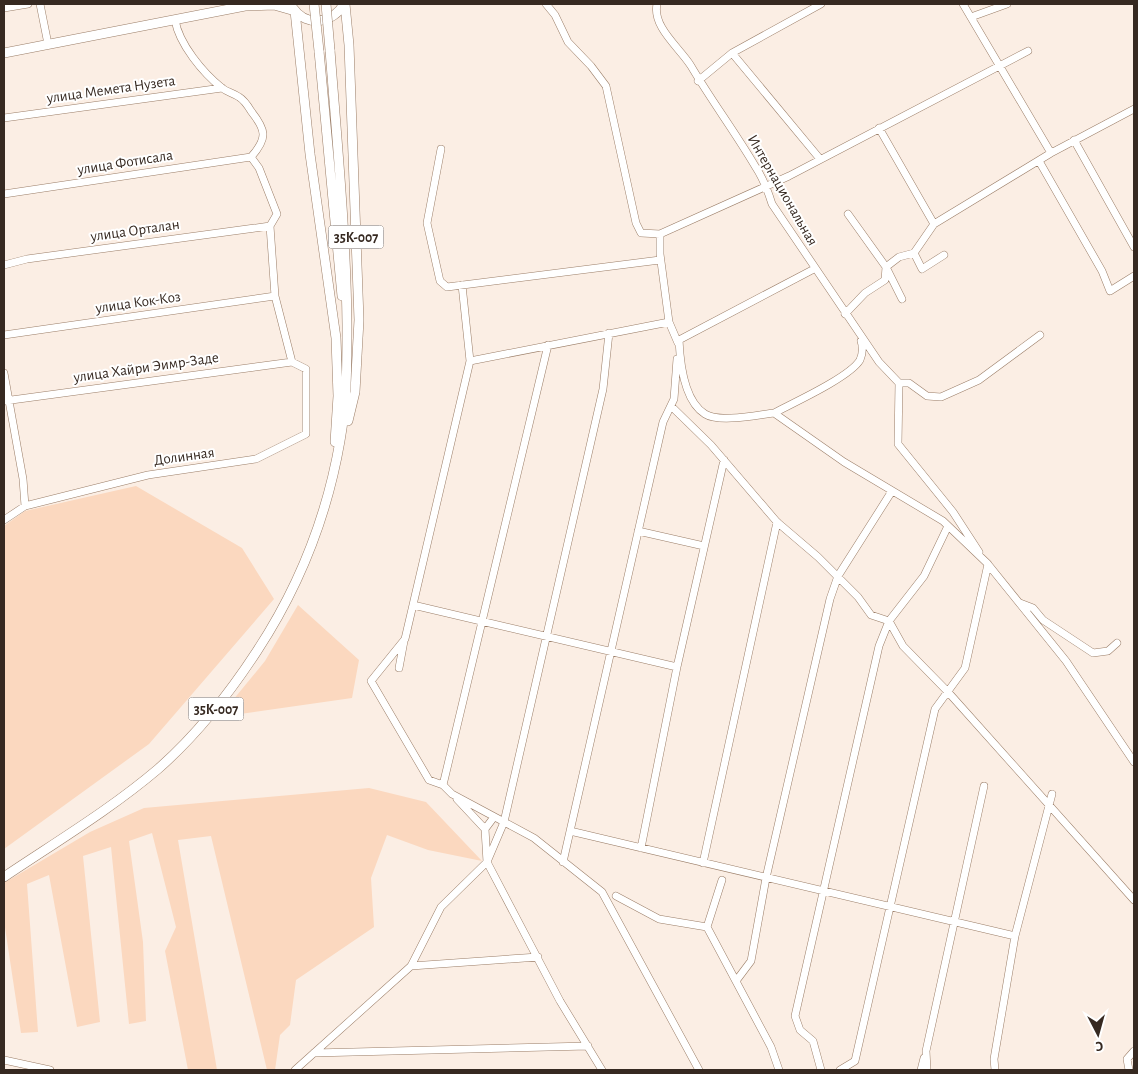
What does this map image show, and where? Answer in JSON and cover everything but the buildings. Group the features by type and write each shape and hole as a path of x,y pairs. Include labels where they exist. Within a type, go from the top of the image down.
{"main road":[{"name":"35К-007","path":"314,4 340,278 347,329"},
{"name":"35К-007","path":"326,4 347,279 347,387 335,467"},
{"path":"4,52 248,5 293,7 305,18 320,21 334,16 344,4"},
{"name":"35К-007","path":"4,876 103,810 158,769 188,740 226,698 270,632 300,575 322,516 346,432 355,392 359,320 349,44 344,4"},
{"name":"35К-007","path":"293,7 310,154 336,338 338,396 335,467"}],"street":[{"path":"4,8 28,4"},
{"path":"40,4 48,44"},
{"path":"546,4 555,15 568,42 591,66 606,86 636,223 640,233 660,234 766,186 1028,51"},
{"name":"Интернациональная","path":"657,4 655,12 667,34 690,65 698,81 755,166 766,186 772,204 860,336 879,362 899,383"},
{"path":"698,81 732,53 822,4"},
{"path":"962,4 1051,153"},
{"path":"971,17 1007,4"},
{"path":"175,20 176,30 187,50 222,88 241,98 262,125 264,137 259,148 251,156 259,168 277,214 270,226 275,296 292,362"},
{"path":"732,53 820,158"},
{"name":"улица Мемета Нузета","path":"4,118 222,88"},
{"path":"846,314 865,293 885,280 886,267 899,257 914,253 934,224 1051,153 1134,109"},
{"path":"879,128 934,224"},
{"path":"1074,140 1115,209 1134,247"},
{"path":"441,149 427,223 440,281 447,287 660,260"},
{"name":"улица Фотисала","path":"4,194 251,156"},
{"path":"1039,161 1102,271 1110,291 1134,276"},
{"path":"848,214 886,267 902,299"},
{"name":"улица Орталан","path":"4,264 27,259 270,226"},
{"path":"660,234 660,260 669,322 679,340 680,362 692,401 705,415 724,418 774,414 846,374 860,360 863,349 860,336"},
{"path":"914,253 922,269 944,255"},
{"path":"679,340 814,269"},
{"path":"399,668 470,361 462,285"},
{"name":"улица Кок-Коз","path":"4,335 275,296"},
{"path":"470,361 669,322"},
{"path":"295,1070 411,966 441,907 487,862 504,822 603,389 609,333"},
{"path":"1040,335 979,380 941,397 927,396 909,383 899,383 898,444 952,512 988,564 1066,661 1134,762"},
{"path":"563,862 663,422 674,399 679,340"},
{"path":"443,785 548,345"},
{"name":"Долинная","path":"4,520 25,506 148,475 256,459 306,434 306,369 292,362"},
{"name":"улица Хайри Эимр-Заде","path":"6,400 292,362"},
{"path":"4,373 6,400 24,479 25,506"},
{"path":"671,406 724,460 777,522 838,576 858,597 871,615 890,621 903,646 948,692 1134,900"},
{"path":"774,414 844,462 948,526 988,564"},
{"path":"641,848 677,667 724,460"},
{"path":"736,981 751,961 766,878 830,599 838,576 892,491"},
{"path":"703,863 777,522"},
{"path":"821,1070 814,1041 800,1030 795,1016 879,646 890,621 924,576 948,526"},
{"path":"638,531 704,546"},
{"path":"840,1070 855,1061 935,709 965,668 988,564"},
{"path":"1018,602 1033,608 1043,620 1093,654 1108,651 1117,643"},
{"path":"413,605 677,667"},
{"path":"405,639 371,680 429,780 443,785 452,794 534,838 602,892 699,1070"},
{"path":"443,785 485,829 487,862 560,1001 602,1070"},
{"path":"921,1070 984,786"},
{"path":"995,1070 994,1059 1015,936 1052,794"},
{"path":"485,829 494,817"},
{"path":"570,831 1015,936"},
{"path":"722,880 707,927 771,1047 779,1070"},
{"path":"616,896 659,919 707,927"},
{"path":"411,966 538,957"},
{"path":"314,1053 588,1046"},
{"path":"926,1050 927,1070"},
{"path":"1130,1070 1128,1059 1134,1051"},
{"path":"4,1060 50,1070"}],"shaded area":[{"path":"136,486 242,548 274,599 149,744 4,849 4,526 25,511"},
{"path":"298,605 359,660 352,698 219,717 265,661"},
{"path":"369,788 426,802 482,861 428,850 387,835 371,878 374,927 296,980 290,1025 280,1035 275,1070 267,1070 211,836 178,840 217,1070 188,1070 165,951 176,927 152,833 129,841 143,942 146,1021 129,1024 111,847 83,856 100,1022 77,1027 49,875 27,884 38,1032 21,1033 4,921 4,883 90,832 144,808"}]}
